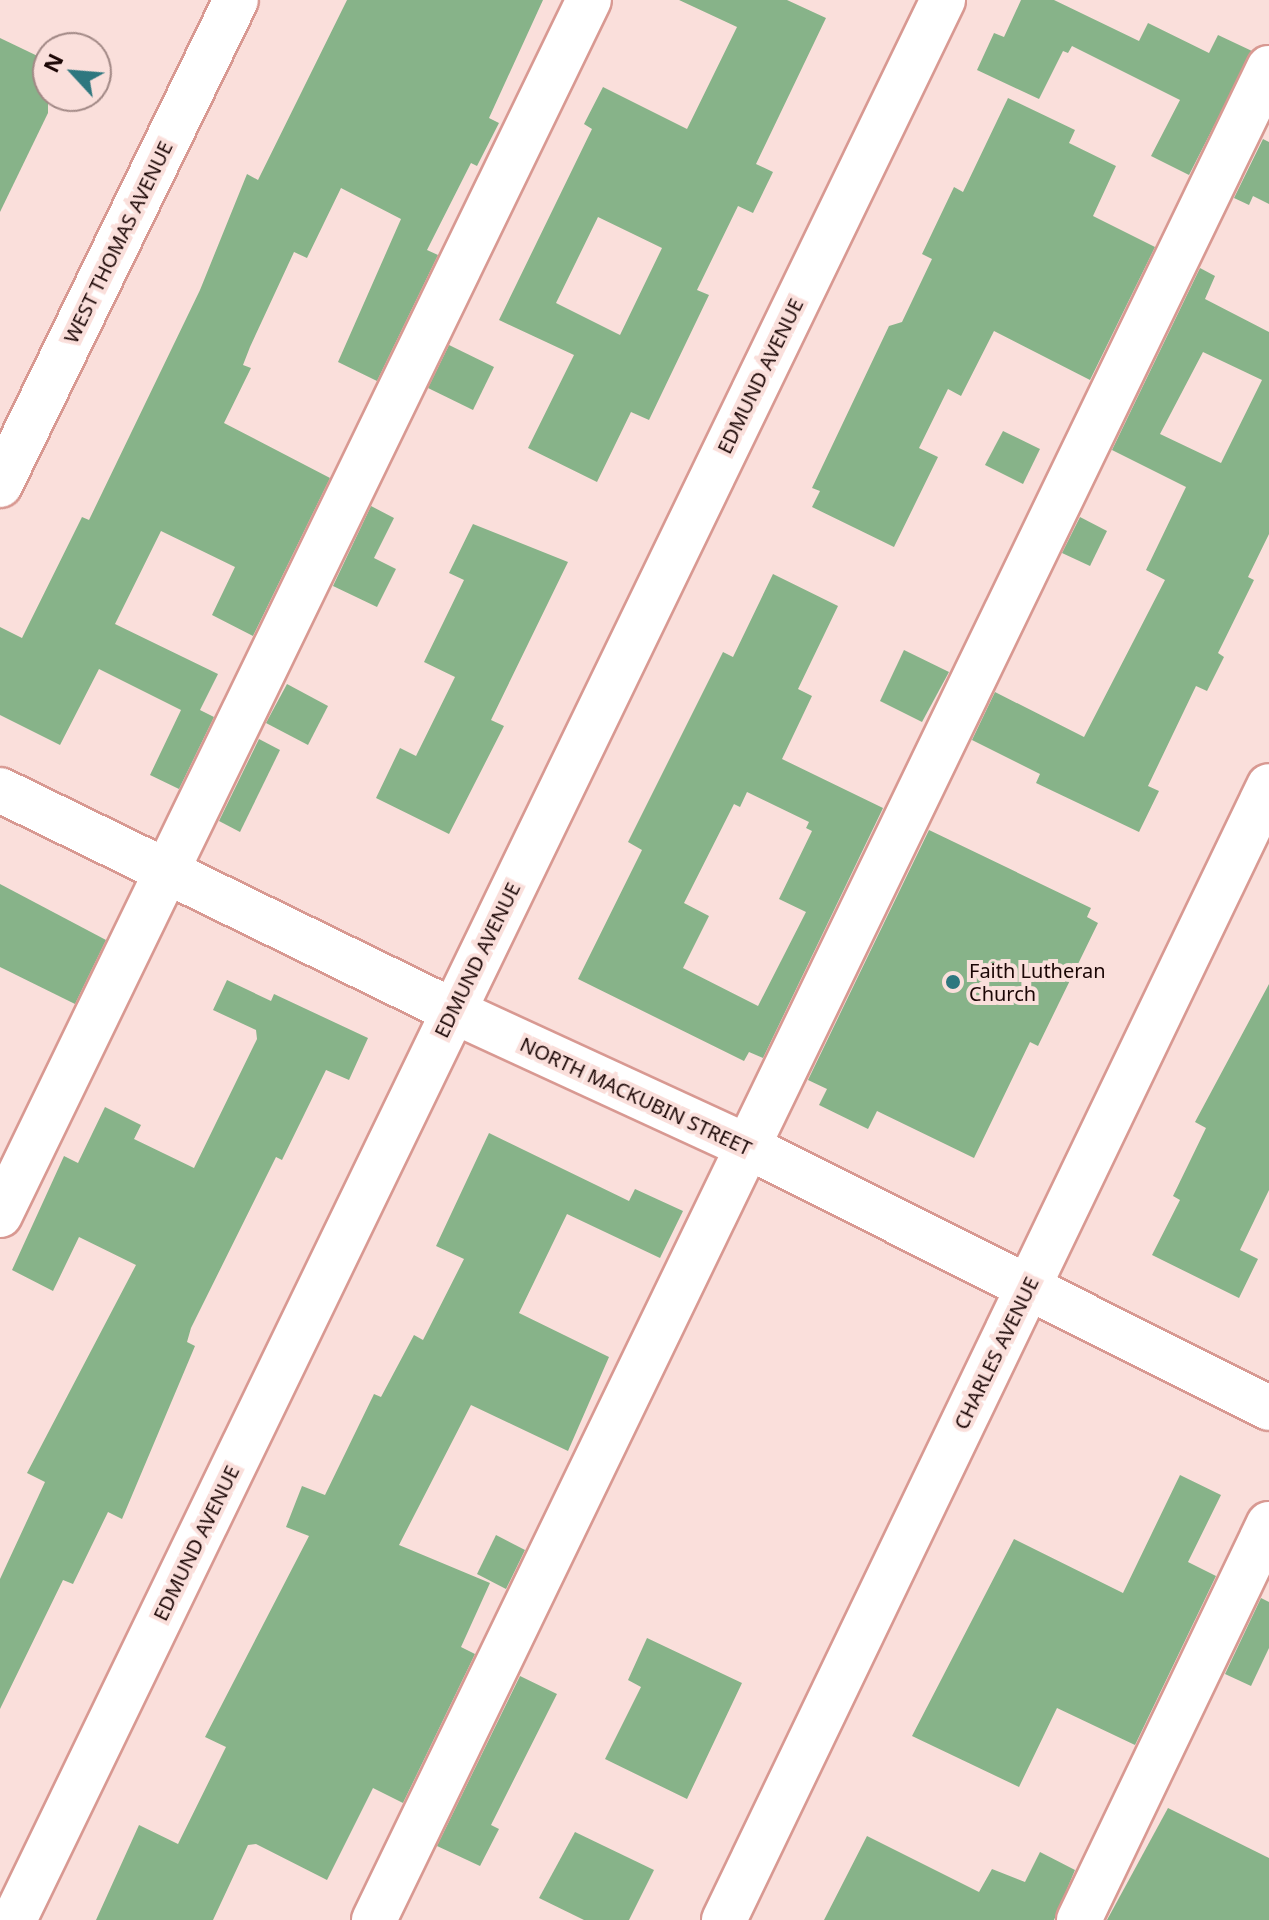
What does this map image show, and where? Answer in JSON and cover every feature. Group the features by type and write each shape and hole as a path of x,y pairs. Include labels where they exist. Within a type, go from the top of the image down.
{"street":[{"name":"WEST THOMAS AVENUE","path":"0,485 236,0"},
{"path":"0,1215 589,0"},
{"name":"EDMUND AVENUE","path":"14,1920 943,0"},
{"path":"374,1920 643,1369 744,1145 1269,68"},
{"name":"CHARLES AVENUE","path":"724,1920 1269,786"},
{"name":"NORTH MACKUBIN STREET","path":"0,790 453,1011 744,1145 1269,1408"},
{"path":"1079,1920 1269,1524"}],"building":[{"path":"347,0 543,0 489,118 499,123 477,166 471,163 427,250 438,255 377,381 338,362 401,219 341,188 307,258 294,252 250,347 243,365 251,368 224,423 330,478 253,636 212,615 235,567 161,531 115,624 218,674 200,710 214,717 179,789 150,775 181,710 99,669 60,745 0,715 0,627 22,638 82,517 89,520 200,290 247,174 258,180"},
{"path":"679,0 787,0 826,18 756,164 773,172 753,213 738,206 697,290 709,295 649,420 631,412 597,482 528,448 574,355 499,320 592,129 584,124 603,87 687,129 737,27","holes":["598,217 662,248 620,335 556,303"]},
{"path":"1021,0 1054,0 1139,41 1148,23 1209,53 1218,35 1252,51 1189,175 1151,156 1180,100 1072,46 1068,53 1063,51 1039,99 977,70 994,33 1004,37"},
{"path":"0,38 32,53 32,112 48,113 0,212"},
{"path":"1008,98 1075,130 1069,143 1116,166 1093,216 1155,247 1090,380 994,331 961,396 948,389 919,448 938,457 894,547 812,507 820,491 812,488 889,326 902,322 932,259 922,254 954,187 963,192"},
{"path":"1263,139 1269,142 1269,204 1253,196 1249,205 1234,198"},
{"path":"1200,268 1215,276 1205,299 1269,332 1269,534 1248,577 1254,580 1218,653 1224,657 1207,691 1196,686 1148,786 1159,791 1139,832 1036,783 1040,774 972,740 995,692 1084,737 1165,580 1146,570 1186,487 1112,450","holes":["1203,352 1262,380 1221,463 1160,434"]},
{"path":"449,345 494,367 473,410 428,388"},
{"path":"1003,431 1040,449 1023,484 985,465"},
{"path":"371,506 394,518 374,558 396,569 377,607 333,586"},
{"path":"1080,517 1107,531 1090,566 1062,553"},
{"path":"473,524 568,562 491,720 504,726 449,834 376,798 400,748 416,756 455,677 424,662 464,580 449,573"},
{"path":"773,574 838,606 798,689 812,696 782,759 883,808 763,1058 749,1052 744,1061 578,979 642,850 628,842 723,652 733,657","holes":["747,792 809,822 806,828 812,831 779,899 806,912 758,1006 683,968 709,916 684,903 734,804 740,807"]},
{"path":"904,650 949,672 922,722 880,701"},
{"path":"287,684 328,706 308,745 266,723"},
{"path":"259,739 280,750 240,832 219,821"},
{"name":"Faith Lutheran Church","path":"929,830 1091,908 1087,917 1098,923 1038,1046 1030,1042 974,1158 877,1111 868,1129 819,1105 827,1089 808,1080"},
{"path":"0,884 106,940 75,1004 0,967"},
{"path":"227,980 271,1001 274,994 368,1038 349,1080 326,1070 282,1160 276,1157 191,1328 187,1342 195,1346 122,1519 108,1512 73,1584 63,1580 0,1709 0,1579 45,1482 27,1473 136,1265 79,1237 53,1291 12,1270 64,1156 78,1163 105,1107 141,1125 134,1139 194,1168 257,1039 256,1030 213,1010"},
{"path":"1269,984 1269,1190 1240,1250 1258,1259 1239,1298 1152,1255 1180,1200 1173,1196 1206,1128 1195,1122"},
{"path":"489,1133 629,1201 635,1189 683,1211 660,1258 567,1214 519,1313 609,1357 568,1451 471,1405 399,1545 490,1583 461,1647 475,1654 403,1803 373,1788 327,1880 256,1844 248,1845 213,1920 96,1920 139,1825 178,1844 226,1747 205,1737 309,1536 286,1527 302,1486 325,1495 374,1394 381,1397 414,1335 423,1340 464,1259 436,1246"},
{"path":"1180,1475 1221,1495 1188,1562 1216,1576 1135,1745 1057,1708 1019,1787 912,1736 1014,1539 1123,1593"},
{"path":"496,1535 525,1550 506,1589 477,1574"},
{"path":"1261,1598 1269,1602 1269,1648 1251,1686 1225,1674"},
{"path":"647,1638 742,1683 687,1799 605,1759 641,1687 628,1680"},
{"path":"520,1676 557,1694 491,1825 499,1829 480,1866 437,1846"},
{"path":"1168,1808 1269,1858 1269,1920 1107,1920"},
{"path":"575,1832 654,1870 629,1920 584,1920 539,1898"},
{"path":"867,1836 979,1892 992,1869 1025,1882 1040,1852 1075,1870 1054,1920 824,1920"}],"place":[{"name":"Faith Lutheran Church","path":"953,982"}]}
